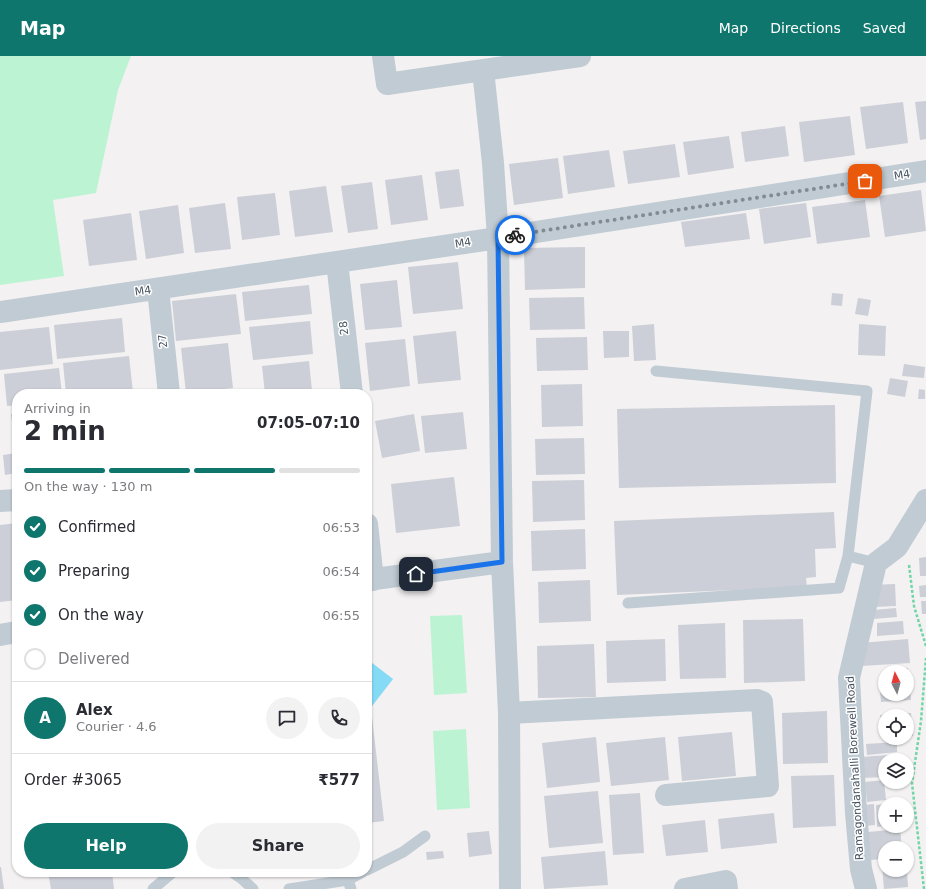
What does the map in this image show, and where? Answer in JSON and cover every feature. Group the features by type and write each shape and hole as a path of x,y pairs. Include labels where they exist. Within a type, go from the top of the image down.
{"street":[{"path":"383,56 387,84 580,56"},
{"path":"483,70 493,163 498,238 502,562 509,713 510,889"},
{"name":"M4","path":"0,312 498,238 926,171"},
{"name":"28","path":"337,262 351,389"},
{"name":"27","path":"158,289 168,389"},
{"path":"0,501 12,500"},
{"path":"876,563 897,547 926,500"},
{"path":"372,580 502,562"},
{"name":"Ramagondanahalli Borewell Road","path":"866,889 861,869 856,813 849,678 876,563"},
{"path":"0,635 12,633"},
{"path":"509,713 757,700 762,702 768,786 666,795"},
{"path":"684,889 726,881 726,889"}],"lane":[{"path":"628,603 838,588 848,556 867,391 656,371"},
{"path":"848,556 876,563"},
{"path":"372,868 403,852 425,836"},
{"path":"153,889 168,877"},
{"path":"240,877 253,889"},
{"path":"289,889 349,884 357,877"}],"path":[{"path":"897,547 908,561 911,572 914,606 926,646"},
{"path":"924,889 912,783 921,720 926,658"}],"green space":[{"path":"0,56 131,56 118,90 96,193 53,200 64,276 0,285"},
{"path":"462,615 467,693 434,695 430,616"},
{"path":"466,729 470,808 437,810 433,731"}],"water":[{"path":"372,663 393,679 372,706"}],"building":[{"path":"926,101 926,139 920,140 915,102"},
{"path":"903,102 908,143 866,149 860,107"},
{"path":"850,116 855,155 804,162 799,122"},
{"path":"785,126 789,156 745,162 741,132"},
{"path":"729,136 734,168 688,175 683,142"},
{"path":"675,144 680,177 628,184 623,151"},
{"path":"609,150 615,187 568,194 563,156"},
{"path":"558,158 563,198 514,205 509,164"},
{"path":"459,169 464,206 440,209 435,172"},
{"path":"422,175 428,220 391,225 385,180"},
{"path":"372,182 378,229 348,233 341,186"},
{"path":"326,186 333,232 295,237 289,191"},
{"path":"921,190 926,231 885,237 879,196"},
{"path":"275,193 280,235 242,240 237,197"},
{"path":"865,200 870,237 817,244 812,207"},
{"path":"225,203 231,249 195,253 189,208"},
{"path":"806,203 811,237 764,244 759,209"},
{"path":"178,205 184,253 146,259 139,211"},
{"path":"131,213 137,260 89,266 83,220"},
{"path":"746,213 750,239 685,247 681,222"},
{"path":"585,247 585,288 525,290 524,248"},
{"path":"458,262 463,309 413,314 408,267"},
{"path":"397,280 402,327 365,330 360,284"},
{"path":"309,285 312,314 245,321 242,292"},
{"path":"832,293 843,294 842,306 831,305"},
{"path":"236,294 241,334 176,341 172,301"},
{"path":"584,297 585,329 530,330 529,298"},
{"path":"858,298 871,300 868,316 855,314"},
{"path":"122,318 125,352 57,359 54,325"},
{"path":"310,321 313,354 253,360 249,327"},
{"path":"654,324 656,360 634,361 632,326"},
{"path":"859,324 886,326 885,356 858,355"},
{"path":"49,327 53,364 0,370 0,332"},
{"path":"456,331 461,380 418,384 413,336"},
{"path":"603,331 629,331 629,357 604,358"},
{"path":"587,337 588,370 537,371 536,338"},
{"path":"405,339 410,386 372,391 372,389 370,389 365,343"},
{"path":"228,343 233,388 186,389 181,348"},
{"path":"129,356 133,389 66,389 63,363"},
{"path":"309,361 312,389 264,389 262,366"},
{"path":"904,364 925,367 924,378 902,376"},
{"path":"59,368 61,389 12,389 12,406 7,406 4,374"},
{"path":"890,378 908,381 905,397 887,394"},
{"path":"582,384 583,426 542,427 541,385"},
{"path":"919,389 925,390 925,399 918,399"},
{"path":"835,405 836,483 619,488 617,409"},
{"path":"463,412 467,449 425,453 421,416"},
{"path":"414,414 420,451 382,458 375,421"},
{"path":"584,438 585,474 536,475 535,439"},
{"path":"12,454 12,474 5,475 3,455"},
{"path":"454,477 460,526 396,533 391,484"},
{"path":"584,480 585,520 533,522 532,481"},
{"path":"834,512 836,548 815,549 816,577 806,578 807,587 617,595 614,521"},
{"path":"12,524 12,601 0,602 0,525"},
{"path":"585,529 586,569 532,571 531,531"},
{"path":"926,557 926,576 920,576 919,558"},
{"path":"590,580 591,621 539,623 538,582"},
{"path":"895,584 896,606 874,607 872,585"},
{"path":"926,585 926,597 920,597 919,586"},
{"path":"921,601 926,601 926,614 922,614"},
{"path":"896,608 897,617 874,619 873,610"},
{"path":"803,619 805,681 744,683 743,620"},
{"path":"903,621 904,634 877,636 877,623"},
{"path":"725,623 726,678 680,679 678,625"},
{"path":"665,639 666,681 607,683 606,641"},
{"path":"908,639 910,663 861,666 860,643"},
{"path":"594,644 596,697 538,698 537,646"},
{"path":"827,711 828,763 783,764 782,713"},
{"path":"372,717 384,821 372,822"},
{"path":"732,732 736,776 682,781 678,737"},
{"path":"596,737 600,782 547,788 542,743"},
{"path":"665,737 669,780 611,786 606,743"},
{"path":"866,744 897,745 897,752 867,755"},
{"path":"878,756 878,777 862,778 861,757"},
{"path":"834,775 836,826 793,828 791,776"},
{"path":"878,781 878,789 885,789 886,797 878,797 878,801 867,802 865,782"},
{"path":"598,791 603,843 549,848 544,796"},
{"path":"640,793 644,853 613,855 609,795"},
{"path":"874,804 875,825 864,826 862,805"},
{"path":"876,805 878,805 877,827"},
{"path":"774,813 777,843 721,849 718,819"},
{"path":"705,820 708,852 666,856 662,825"},
{"path":"489,831 492,854 469,857 467,833"},
{"path":"878,831 878,833 900,833 901,841 878,841 878,859 870,860 868,832"},
{"path":"443,851 444,858 427,860 426,852"},
{"path":"605,851 608,885 544,889 541,857"},
{"path":"1,867 4,889 0,889"},
{"path":"49,877 113,877 114,889 51,889"},
{"path":"883,877 907,877 908,887 884,889"}],"way so far":[{"path":"515,235 865,181"}],"route":[{"path":"416,574 502,562 498,238 515,235"}]}
